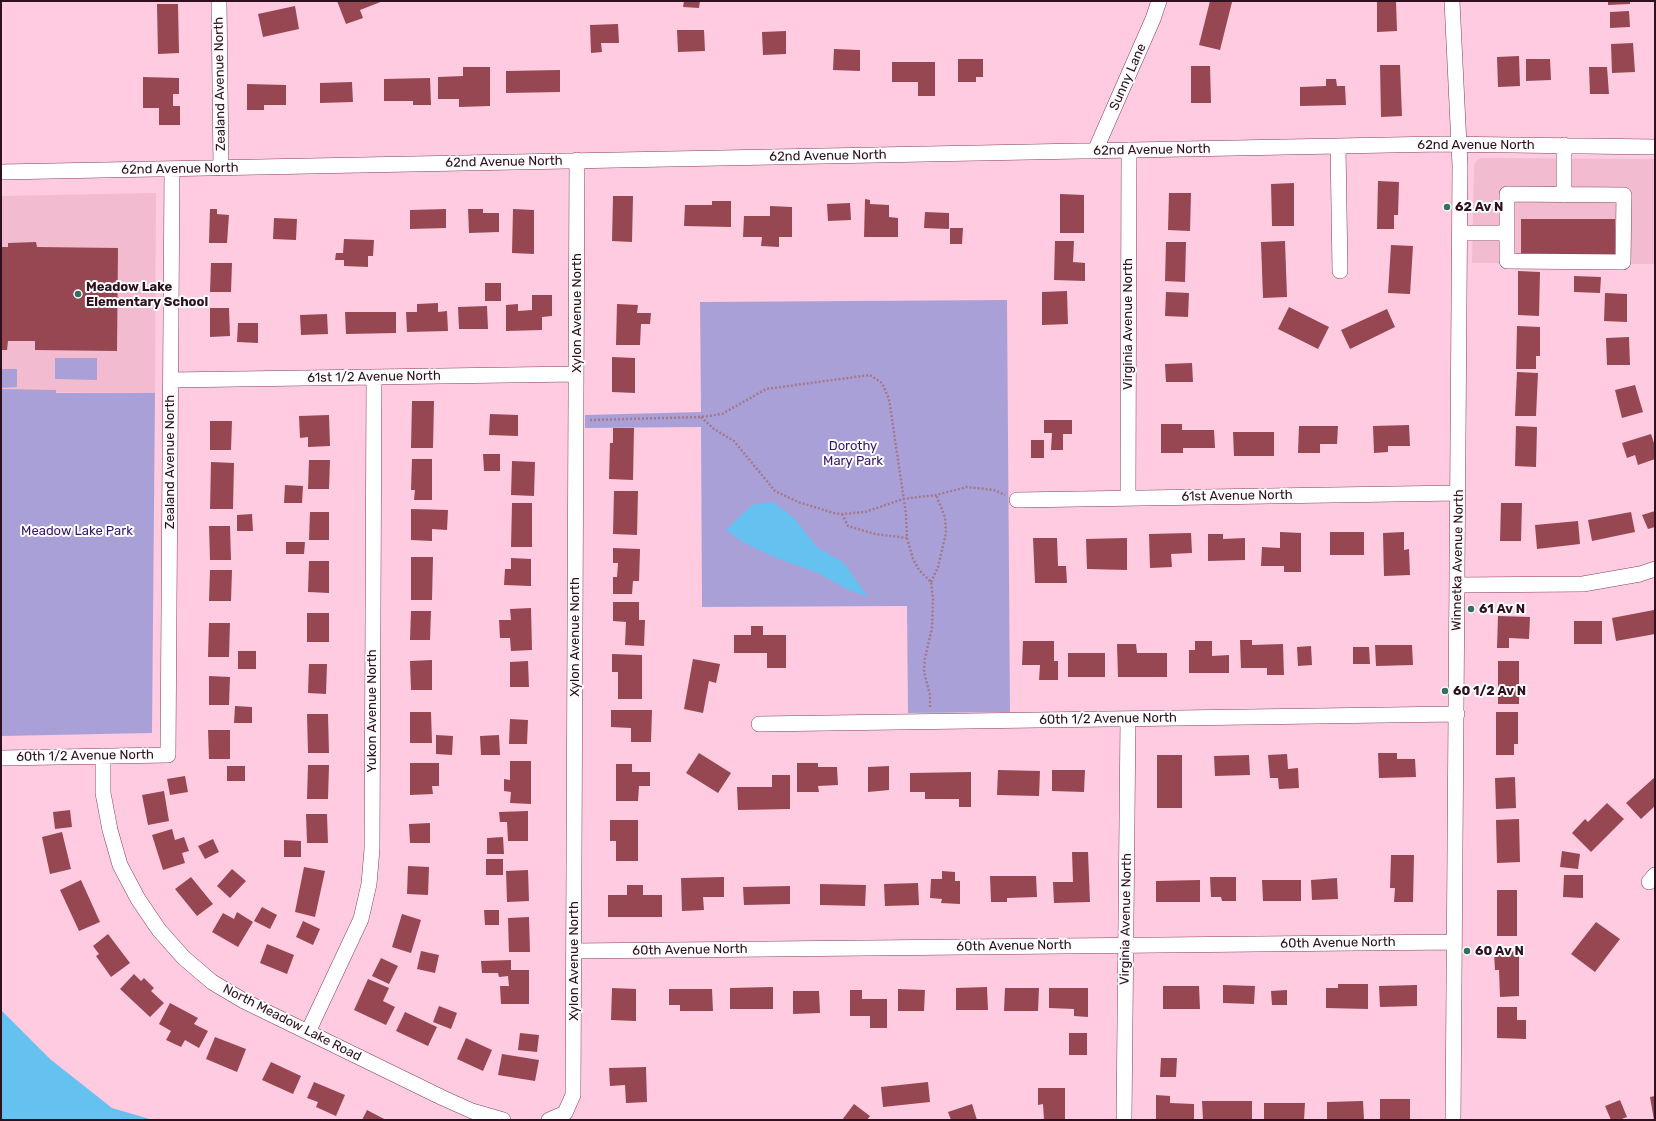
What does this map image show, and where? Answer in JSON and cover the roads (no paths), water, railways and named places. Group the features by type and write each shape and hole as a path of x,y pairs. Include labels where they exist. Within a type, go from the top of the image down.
{"street":[{"name":"Zealand Avenue North","path":"219,1 221,168"},
{"name":"Sunny Lane","path":"1095,151 1153,19 1159,1"},
{"name":"Winnetka Avenue North","path":"1452,1 1460,144 1453,1120"},
{"name":"62nd Avenue North","path":"1,172 1460,144 1655,147"},
{"path":"1564,145 1564,195"},
{"path":"1338,146 1340,271"},
{"name":"Virginia Avenue North","path":"1128,497 1129,150"},
{"name":"Xylon Avenue North","path":"548,1120 565,1113 573,1094 578,160"},
{"name":"Zealand Avenue North","path":"168,755 172,169"},
{"path":"1507,194 1624,195 1623,262 1507,261 1507,233 1507,194"},
{"path":"1460,233 1507,233"},
{"name":"61st 1/2 Avenue North","path":"171,380 576,374"},
{"name":"Yukon Avenue North","path":"308,1032 361,919 369,884 372,849 374,377"},
{"name":"61st Avenue North","path":"1016,500 1128,497 1458,493"},
{"path":"1457,585 1582,584 1640,574 1655,569"},
{"name":"60th 1/2 Avenue North","path":"759,724 1457,714"},
{"name":"Virginia Avenue North","path":"1124,1120 1128,719"},
{"name":"60th 1/2 Avenue North","path":"1,758 168,755"},
{"name":"North Meadow Lake Road","path":"103,756 103,793 110,830 120,865 138,899 159,930 184,958 212,982 244,1001 443,1098 472,1111 503,1120"},
{"name":"60th Avenue North","path":"574,951 1454,942"}],"water":[{"path":"773,502 794,518 817,547 844,563 868,597 847,589 818,573 774,557 743,542 726,530 752,505"},
{"path":"1,1010 50,1059 112,1108 153,1120 1,1120"}],"place":[{"name":"62 Av N","path":"1447,207"},
{"name":"Meadow Lake Elementary School","path":"78,294"},
{"name":"61 Av N","path":"1471,609"},
{"name":"60 1/2 Av N","path":"1445,691"},
{"name":"60 Av N","path":"1467,951"}],"park label":[{"name":"Dorothy Mary Park","path":"853,454"},
{"name":"Meadow Lake Park","path":"77,531"}]}
